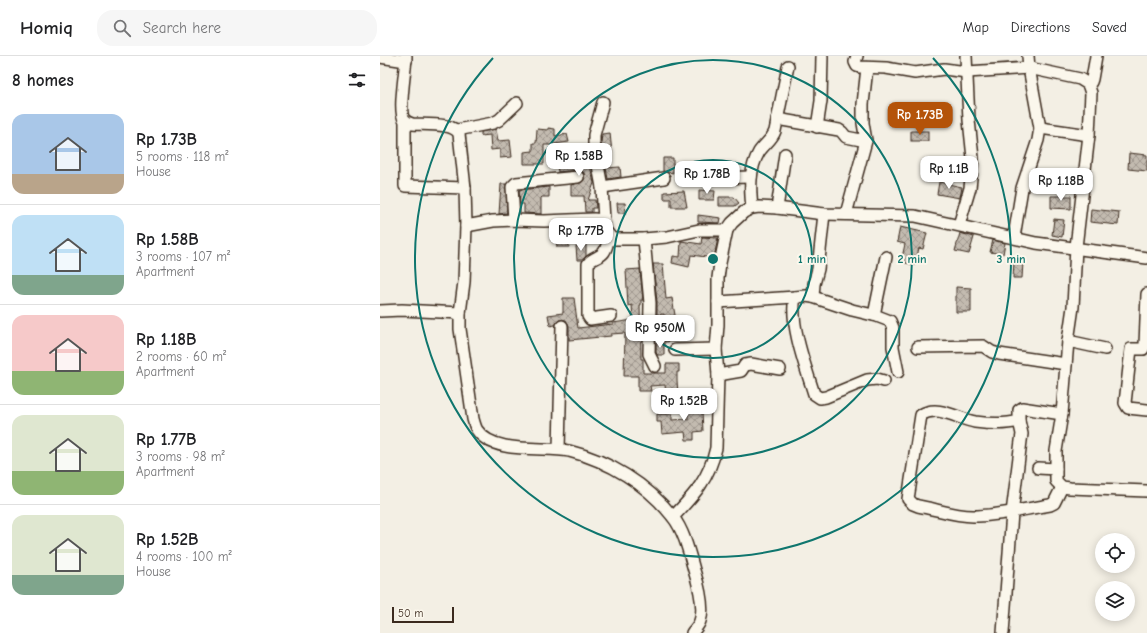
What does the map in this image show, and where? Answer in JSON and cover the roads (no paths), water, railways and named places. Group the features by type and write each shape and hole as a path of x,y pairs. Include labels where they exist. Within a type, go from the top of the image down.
{"street":[{"path":"380,56 406,58 402,109 403,119 405,121 405,186 465,188"},
{"path":"817,127 821,101 822,56"},
{"path":"857,56 855,62 857,66 867,68 886,68 913,73 944,69 967,72 1029,68 1080,79 1088,84 1091,93 1089,135 1076,247 1073,307 1068,341 1062,414 1056,451 1056,481 1062,487 1147,491"},
{"path":"959,225 970,188 973,169 966,56"},
{"path":"1014,237 1022,188 1038,140 1040,128 1028,56"},
{"path":"1088,84 1092,79 1096,56"},
{"path":"752,208 751,177 756,158 762,148 773,136 788,66"},
{"path":"846,214 866,141 863,116 867,68"},
{"path":"603,102 594,135 594,144 602,187 605,230 609,236 615,239 644,239 667,237 699,230 727,230"},
{"path":"405,121 412,124 447,126 457,130 493,123 499,120 517,103"},
{"path":"777,119 839,130 846,137 866,141"},
{"path":"1040,128 1089,135"},
{"path":"457,130 460,137 465,188 466,226 460,329 463,360 473,419 477,429 481,434 493,442 518,449 559,450 593,459 632,478 645,488 673,517 684,538 698,584 701,606 696,627"},
{"path":"777,208 785,154"},
{"path":"514,220 512,187 516,182 578,177"},
{"path":"711,178 751,177"},
{"path":"602,187 664,178"},
{"path":"673,517 696,493 704,480 716,448 718,278 727,230 744,212 752,208 759,207 824,214 909,215 1036,243 1076,247 1147,258"},
{"path":"813,297 814,284 819,263 824,214"},
{"path":"466,226 514,220 604,220"},
{"path":"609,236 604,253 591,260 588,264 588,316 590,319 611,316"},
{"path":"644,239 650,303 649,354 656,366"},
{"path":"874,315 886,257"},
{"path":"1147,294 1145,346 1143,349 1131,349 1125,403 1128,408 1147,410"},
{"path":"718,302 805,296 885,318 892,324 892,347 898,372"},
{"path":"795,297 793,309 795,323 814,394 820,398 826,397 868,380 877,379 884,381"},
{"path":"380,311 402,310 460,313"},
{"path":"559,450 562,326"},
{"path":"1068,341 1106,349"},
{"path":"918,346 983,346 992,352 999,354 1066,364"},
{"path":"675,350 716,349"},
{"path":"718,375 738,373 742,371 745,365 751,364 780,369"},
{"path":"1003,633 1012,513 1022,442 1019,421 1020,410 1024,408 1062,414"},
{"path":"1019,421 1006,424 974,422 931,410 921,414 908,496 909,502 968,516 1012,513 1054,503 1062,487"},
{"path":"1038,468 1056,469"}]}
